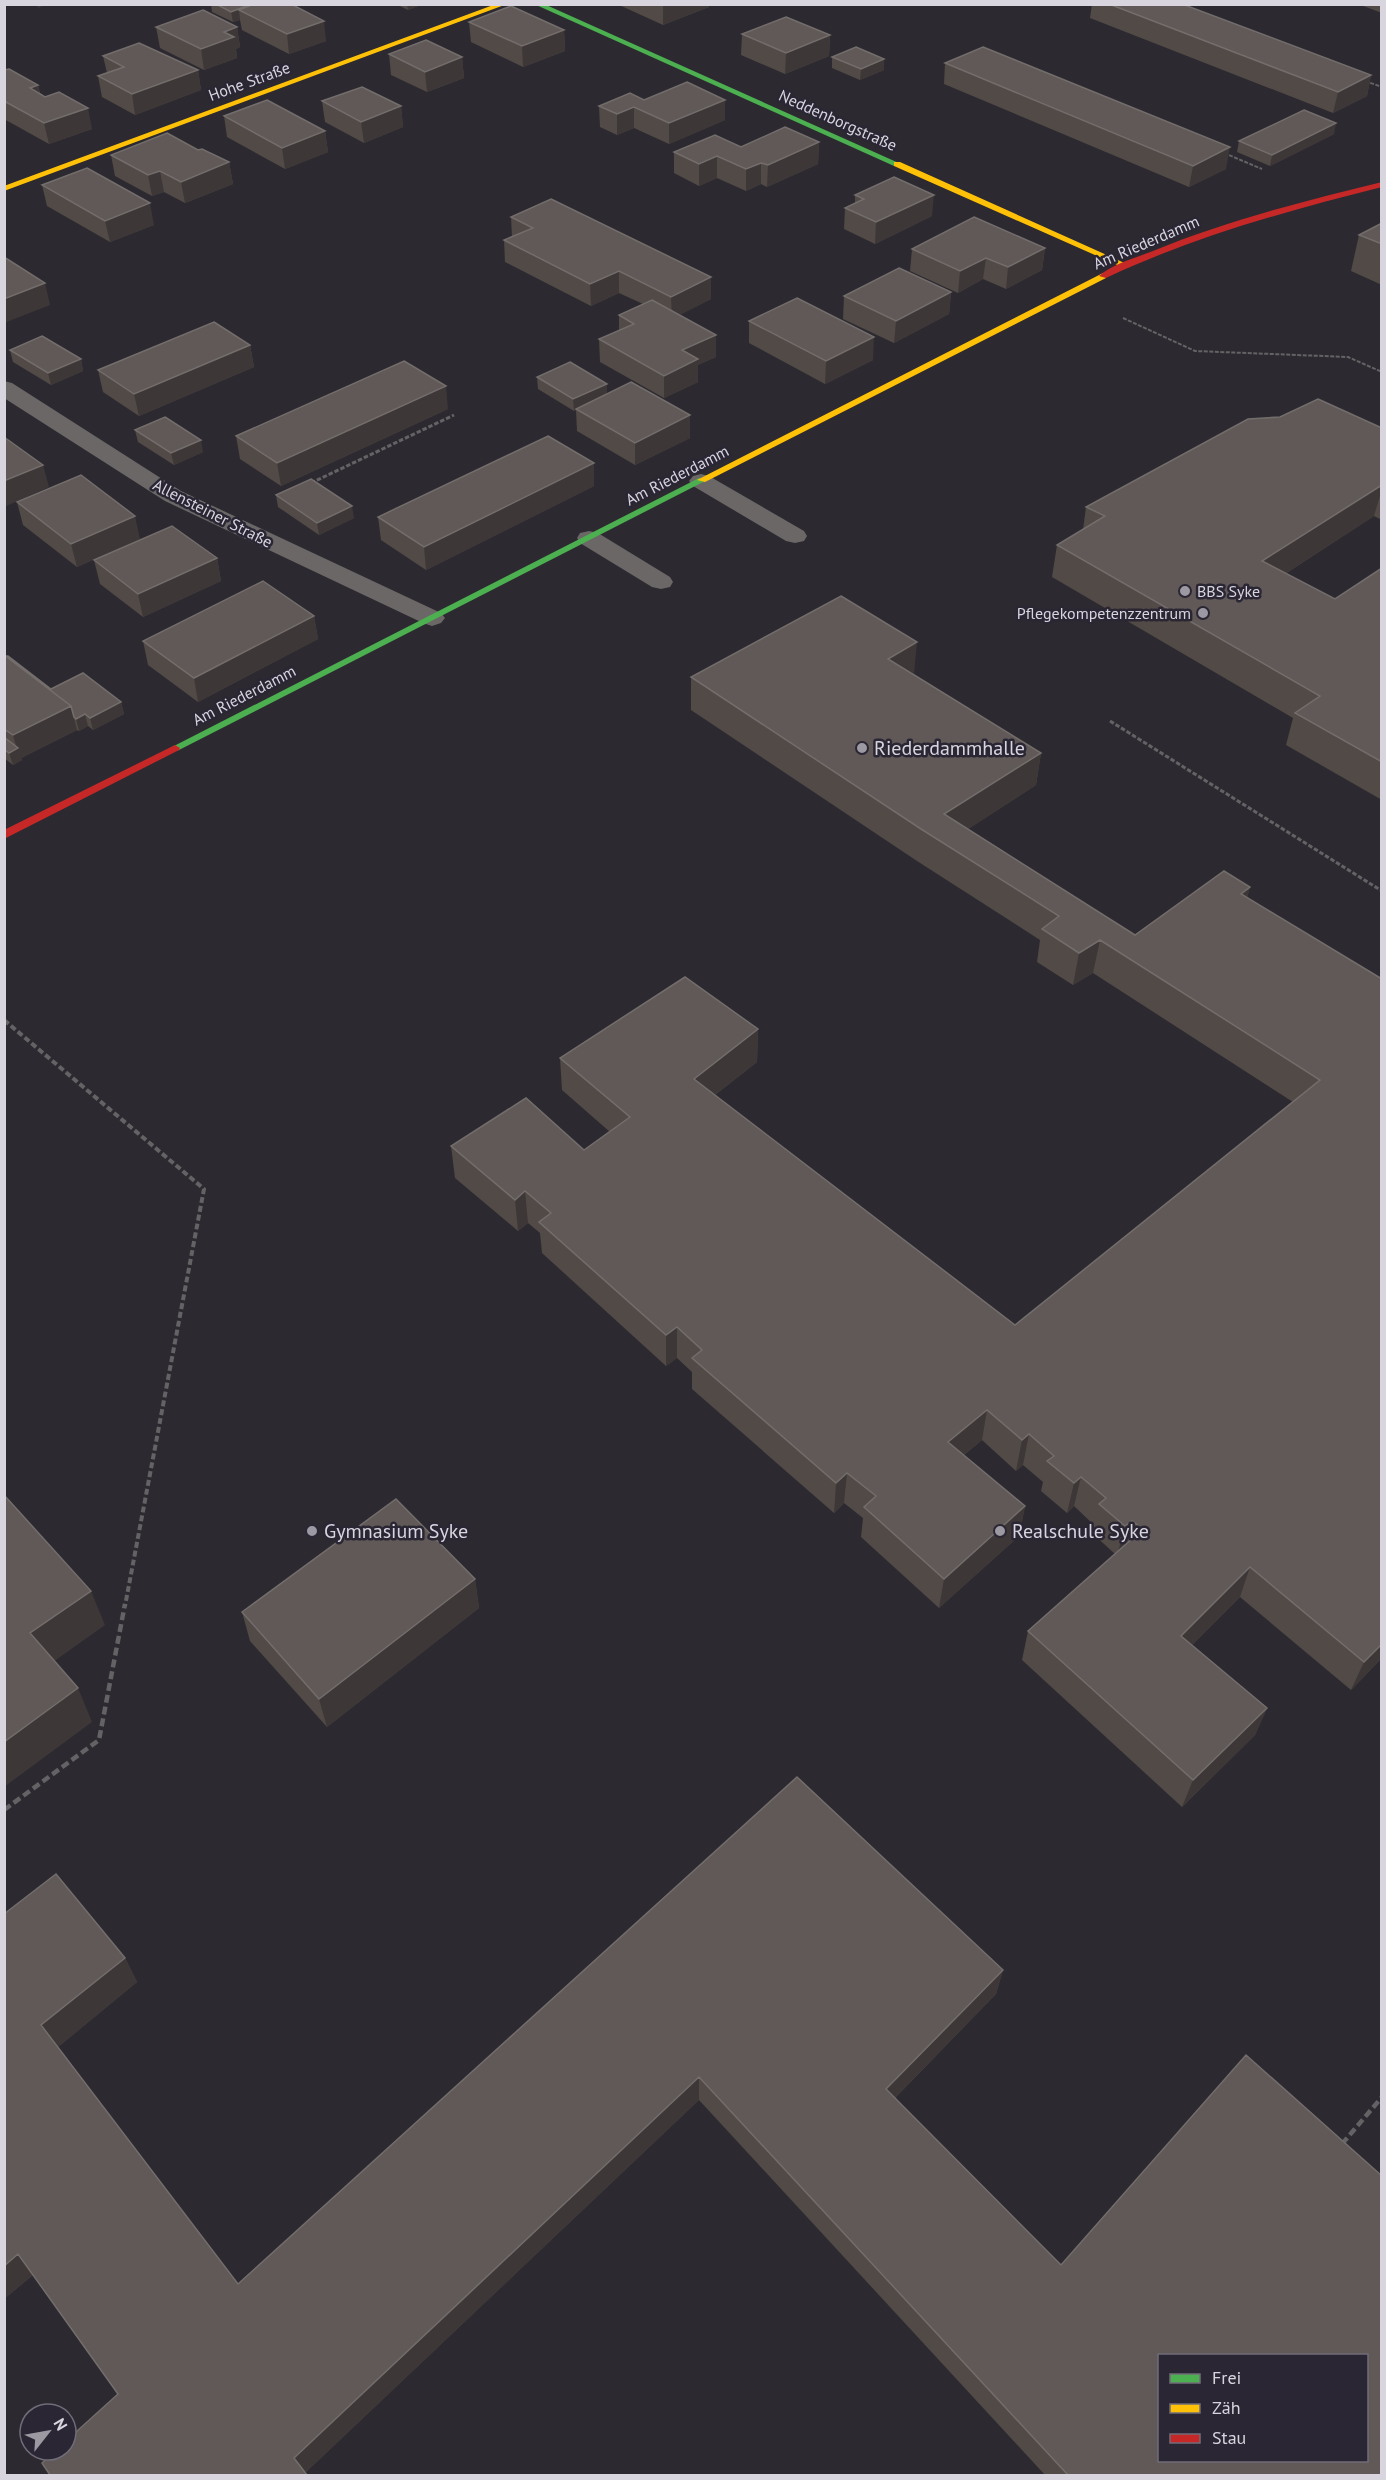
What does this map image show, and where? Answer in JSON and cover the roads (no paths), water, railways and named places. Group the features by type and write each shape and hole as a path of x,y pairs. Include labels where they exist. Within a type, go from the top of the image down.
{"street":[{"name":"Hohe Straße","path":"4,189 504,4"},
{"name":"Neddenborgstraße","path":"537,4 1125,265"},
{"name":"Am Riederdamm","path":"4,835 1125,265 1243,220 1382,184"},
{"name":"Allensteiner Straße","path":"4,388 173,496 432,618"},
{"path":"701,481 795,536"},
{"path":"589,538 662,582"}],"place":[{"name":"BBS Syke","path":"1185,591"},
{"name":"Pflegekompetenzzentrum","path":"1203,613"},
{"name":"Riederdammhalle","path":"862,748"},
{"name":"Gymnasium Syke","path":"312,1531"},
{"name":"Realschule Syke","path":"1000,1531"}]}
